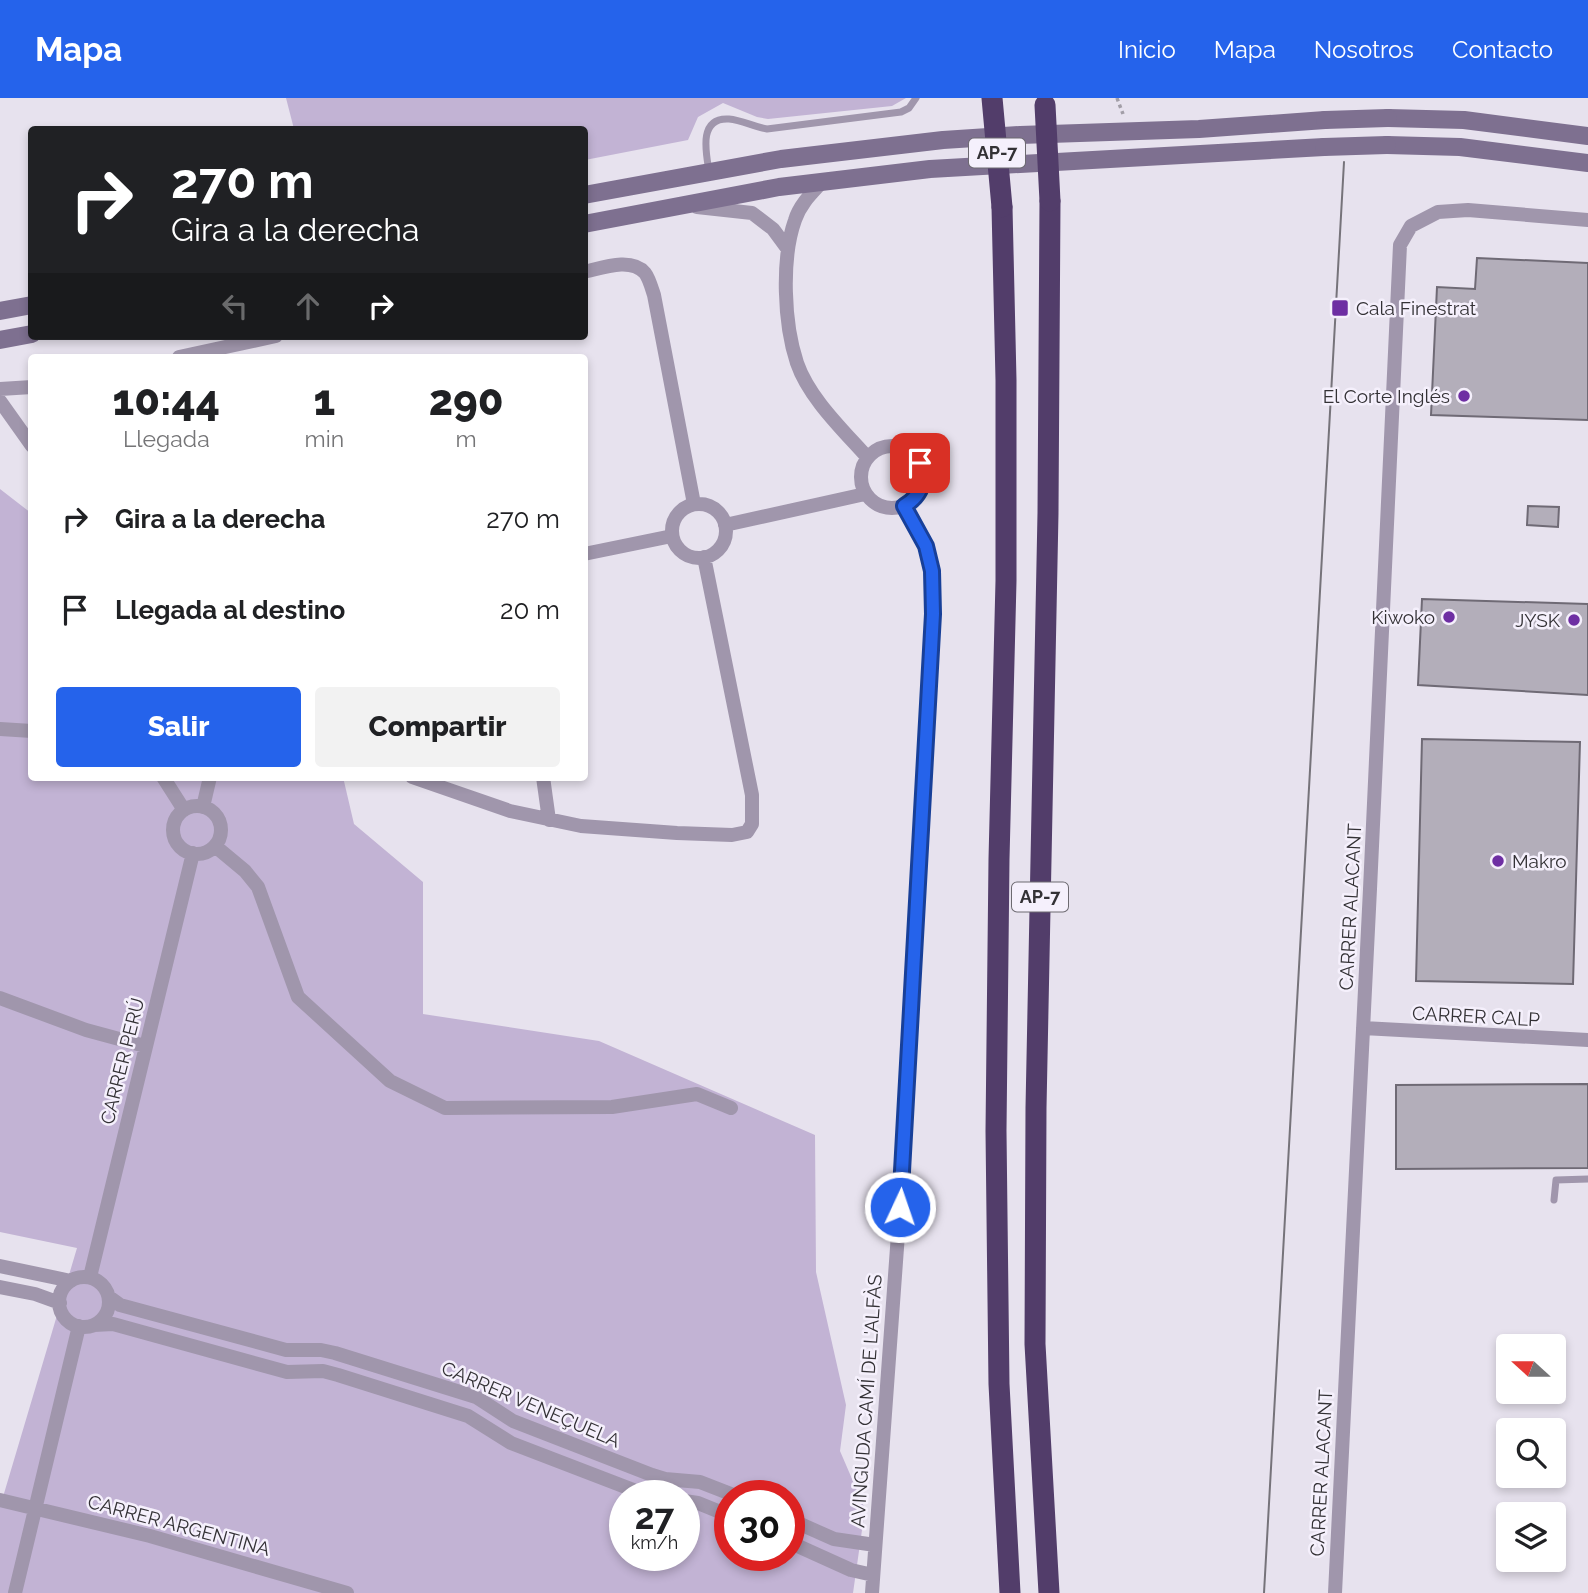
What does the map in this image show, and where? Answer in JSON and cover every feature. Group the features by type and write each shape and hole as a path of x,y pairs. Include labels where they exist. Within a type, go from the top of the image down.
{"highway":[{"name":"AP-7","path":"992,98 1002,208 1006,380 1006,581 996,1131 999,1384 1010,1593"},
{"name":"AP-7","path":"1045,102 1050,201 1048,513 1036,1108 1035,1316 1041,1482 1049,1593"}],"main road":[{"path":"588,194 824,153 981,137 1199,129 1388,118 1464,120 1588,136"},
{"path":"588,222 823,181 974,166 1387,145 1460,147 1588,163"},
{"path":"0,311 28,306"},
{"path":"0,340 28,335"}],"street":[{"path":"823,181 807,197 796,218 788,248 787,310 797,364 823,409 867,457"},
{"path":"675,206 752,213 773,229 788,248"},
{"name":"CARRER ALACANT","path":"1335,1593 1400,245 1411,226 1438,212 1468,210 1586,221"},
{"path":"588,271 621,264 634,267 645,274 654,295 694,504"},
{"path":"193,354 258,340"},
{"path":"0,389 28,387"},
{"path":"0,401 28,440"},
{"path":"895,445 914,454 923,473 919,493 904,506 893,509 874,503 865,494 860,476 867,457 875,450 895,445"},
{"path":"725,525 865,494"},
{"path":"694,504 715,509 725,525 726,533 719,550 705,557 685,555 672,536 672,524 676,516 694,504"},
{"name":"AVINGUDA CAMÍ DE L'ALFÀS","path":"872,1593 898,1234 933,614 932,571 926,546 904,506"},
{"path":"588,553 672,536"},
{"path":"423,781 476,800 549,820 633,832 732,835 747,832 752,824 752,795 705,557"},
{"path":"0,729 28,730"},
{"path":"166,781 184,810"},
{"path":"203,807 209,781"},
{"path":"544,781 549,820"},
{"path":"203,807 215,814 219,820 221,836 215,846 205,853 192,853 183,849 174,836 176,821 184,810 203,807"},
{"path":"215,846 245,871 262,894 298,997 390,1081 445,1108 612,1107 697,1094 732,1108"},
{"name":"CARRER PERÚ","path":"90,1277 192,853"},
{"path":"0,998 86,1030 145,1046"},
{"name":"CARRER CALP","path":"1363,1028 1588,1040"},
{"path":"0,1266 71,1281"},
{"path":"15,1593 87,1325 106,1313 109,1297 102,1283 90,1277 79,1277 71,1281 61,1294 60,1303 65,1318 87,1325"},
{"path":"0,1287 36,1294 60,1303"},
{"name":"CARRER VENEÇUELA","path":"109,1297 120,1305 286,1350 321,1350 335,1353 462,1392 488,1403 513,1421 652,1475 665,1479 692,1480 714,1488"},
{"name":"CARRER VENEÇUELA","path":"87,1325 113,1324 287,1372 323,1371 338,1375 468,1416 511,1443 609,1481"},
{"name":"CARRER ARGENTINA","path":"0,1500 150,1536 347,1593"},
{"path":"805,1526 834,1539 875,1545"},
{"path":"805,1549 851,1570 873,1575"}],"lane":[{"path":"709,172 704,142 709,129 720,121 733,120 767,129 901,112 909,108 916,98"},
{"path":"1555,1200 1556,1180 1588,1179"}],"shaded area":[{"path":"286,98 906,98 892,106 768,119 723,103 698,117 688,140 588,159 588,126 293,126"},
{"path":"0,489 28,511 28,781 344,781 354,824 423,882 423,1014 599,1041 815,1135 816,1272 846,1405 840,1451 865,1509 853,1593 0,1593 0,1507 77,1248 0,1232"}],"building":[{"path":"1477,258 1588,263 1588,420 1431,415 1437,287 1475,289"},
{"path":"1528,506 1559,507 1558,527 1527,525"},
{"path":"1422,599 1588,604 1588,695 1418,685"},
{"name":"Makro","path":"1422,739 1580,742 1573,984 1416,981"},
{"path":"1588,1084 1588,1168 1396,1169 1396,1085"}],"tram line":[{"path":"1264,1593 1344,162"}],"place":[{"name":"Cala Finestrat","path":"1340,308"},
{"name":"El Corte Inglés","path":"1464,396"},
{"name":"Kiwoko","path":"1449,617"},
{"name":"JYSK","path":"1574,620"},
{"name":"Makro","path":"1498,861"}],"route":[{"path":"900,1207 933,614 932,571 926,546 904,506 919,493 923,483 920,463"}]}
